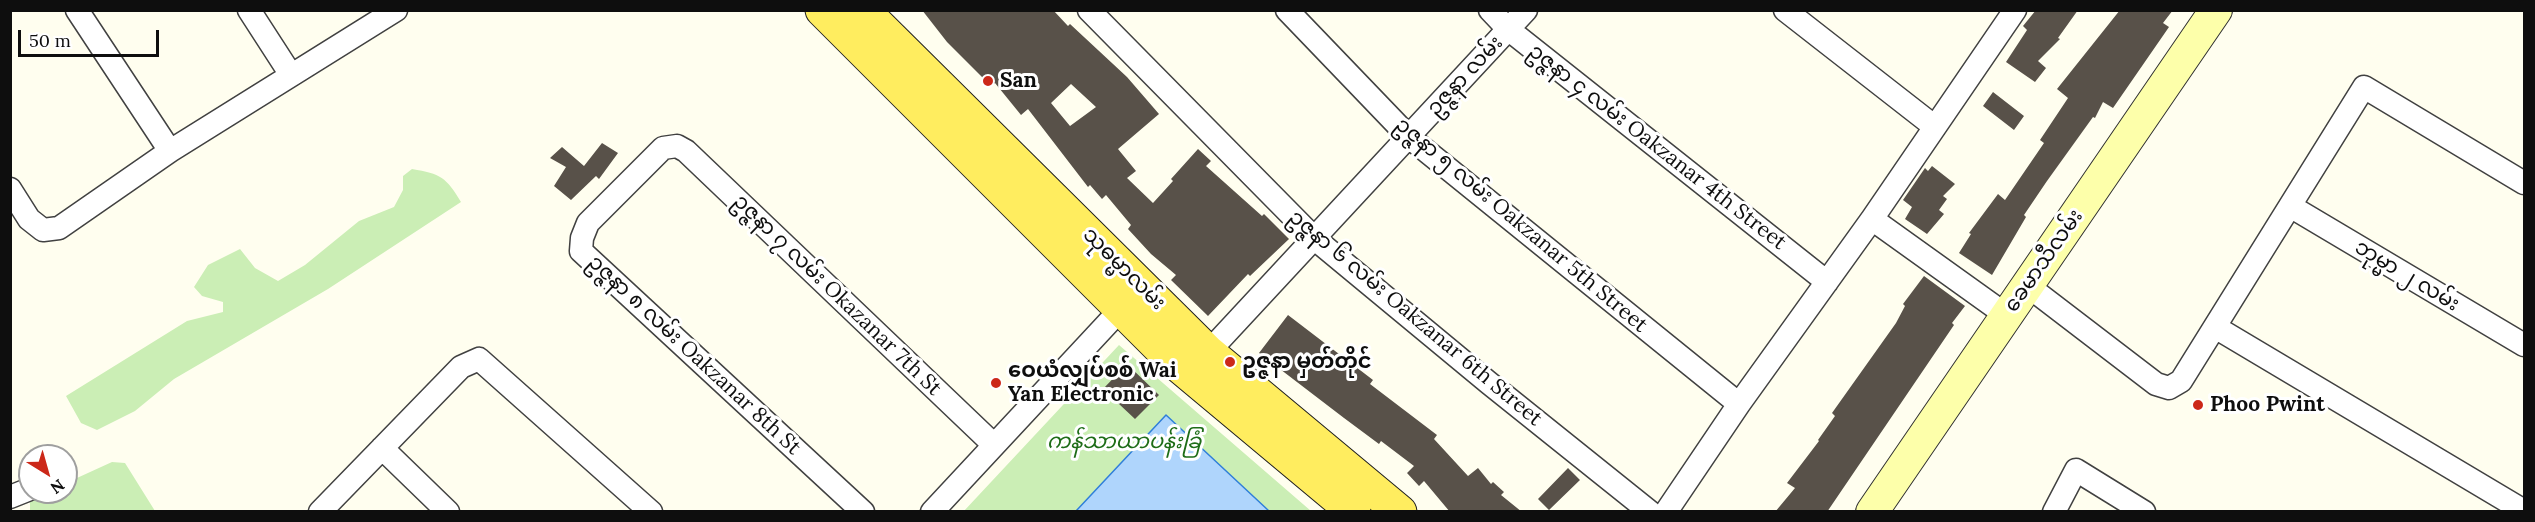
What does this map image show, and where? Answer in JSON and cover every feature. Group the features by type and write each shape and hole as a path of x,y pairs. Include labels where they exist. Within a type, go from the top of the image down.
{"main road":[{"name":"သုဓမ္မာလမ်း","path":"822,10 1121,309 1400,512"},
{"name":"သုဓမ္မာလမ်း","path":"863,10 1198,363 1354,512"},
{"name":"ခေမာသီလမ်း","path":"1872,512 2216,10"}],"street":[{"path":"77,10 170,151"},
{"path":"249,10 291,75"},
{"path":"10,189 29,219 43,230 59,228 170,151 396,10"},
{"name":"ဥဇ္ဇနာ ၆ လမ်း Oakzanar 6th Street","path":"1089,10 1315,239 1650,512"},
{"name":"ဥဇ္ဇနာ ၅ လမ်း Oakzanar 5th Street","path":"1287,10 1409,137 1739,404"},
{"name":"ဥဇ္ဇနာ ၄ လမ်း Oakzanar 4th Street","path":"1490,10 1508,29 1827,282"},
{"name":"ဥဇ္ဇနာ လမ်း","path":"1198,363 1526,10"},
{"path":"1785,10 1935,127"},
{"path":"1666,512 1739,404 1872,219 2014,11"},
{"path":"2028,286 2156,384 2169,388 2181,381 2364,87 2524,183"},
{"name":"ဥဇ္ဇနာ ၇ လမ်း Okazanar 7th St","path":"677,146 686,151 994,446"},
{"name":"ဥဇ္ဇနာ ၈ လမ်း Oakzanar 8th St","path":"677,146 663,148 588,223 582,238 581,251 863,512"},
{"name":"ဘုမ္မာ ၂ လမ်း","path":"2290,206 2524,345"},
{"path":"1872,219 2006,315"},
{"path":"932,512 1121,309"},
{"path":"2215,327 2524,511"},
{"path":"320,512 461,367 479,359 651,512"},
{"path":"382,448 448,512"},
{"path":"2054,512 2076,470 2144,512"}],"green space":[{"path":"412,169 442,178 461,202 328,289 174,379 135,411 97,430 81,423 66,396 187,321 223,312 223,302 202,296 194,287 208,265 240,249 255,268 278,281 305,265 359,221 394,207 403,190 403,176"},
{"name":"ကန်သာယာပန်းခြံ","path":"1119,345 1311,511 963,512"},
{"path":"112,462 125,463 155,511 30,512 30,504 78,504 78,478"}],"water":[{"path":"1166,415 1269,511 1076,511"}],"building":[{"path":"922,10 1053,10 1127,77 1159,114 1118,149 1136,171 1127,178 1153,203 1198,149 1211,161 1206,166 1262,216 1264,214 1289,239 1250,276 1248,274 1208,316 1171,280 1176,275 1151,254 1128,229 1131,225 1106,195 1102,199 1090,185 1088,187 1028,109 1021,115 995,83 991,86 947,42","holes":["1071,84 1096,107 1070,126 1051,103"]},
{"path":"2036,10 2078,10 2058,38 2060,39 2038,61 2046,68 2035,82 2006,62 2027,30 2023,26"},
{"path":"2120,10 2173,10 2163,23 2169,27 2113,108 2103,102 2095,118 2093,117 2047,181 2024,215 2026,217 1992,275 1959,253 1971,234 1969,233 1998,194 2005,200 2044,143 2040,140 2068,98 2057,89"},
{"path":"1993,92 2024,116 2014,130 1983,106"},
{"path":"602,143 618,153 599,179 596,176 571,200 554,186 566,167 550,158 562,147 584,166"},
{"path":"1932,166 1955,184 1943,196 1947,199 1939,210 1944,214 1927,234 1905,219 1912,207 1903,200 1925,168 1928,171"},
{"path":"1924,276 1965,306 1952,323 1954,325 1827,512 1775,512 1795,488 1787,483 1819,441 1835,416 1832,413 1896,323 1905,306 1903,304"},
{"path":"1288,315 1373,380 1370,384 1437,435 1434,439 1468,476 1478,468 1491,484 1493,482 1504,492 1501,495 1522,512 1450,512 1424,481 1419,486 1407,473 1414,466 1381,441 1379,444 1259,353"},
{"path":"1127,364 1159,395 1135,419 1103,389"},
{"path":"1568,468 1580,480 1549,510 1538,499"}],"place":[{"name":"San","path":"988,81"},
{"name":"ဥဇ္ဇနာ မှတ်တိုင်","path":"1230,362"},
{"name":"ဝေယံလျှပ်စစ် Wai Yan Electronic","path":"996,383"},
{"name":"Phoo Pwint","path":"2198,405"}]}
